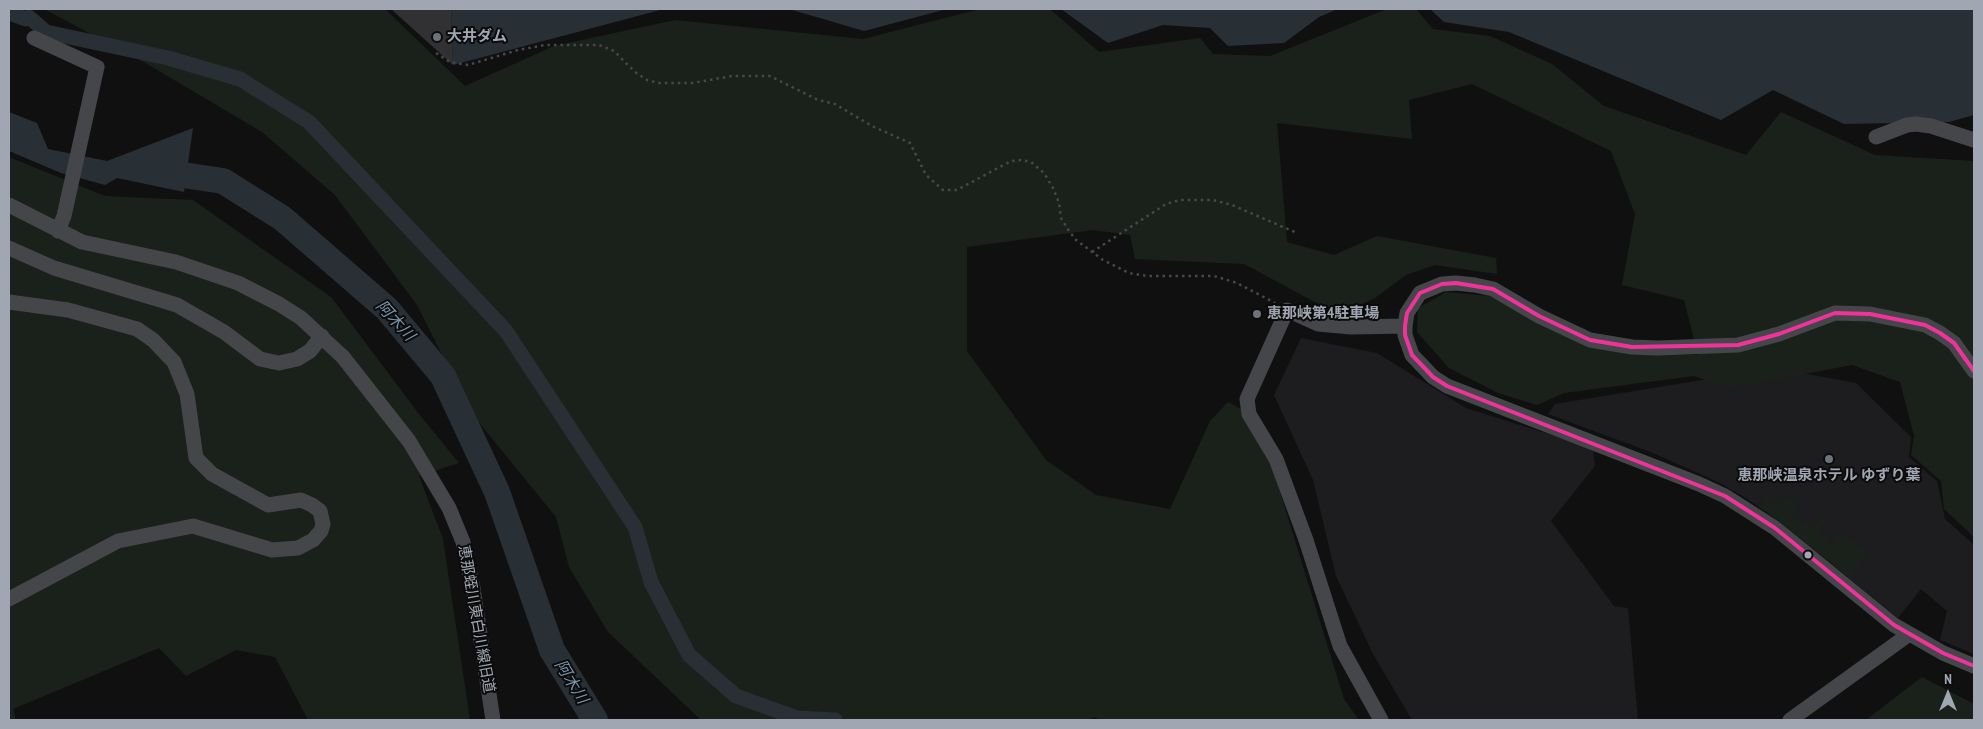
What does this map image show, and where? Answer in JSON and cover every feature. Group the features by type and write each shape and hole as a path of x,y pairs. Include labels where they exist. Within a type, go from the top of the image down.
{"street":[{"path":"34,38 98,67 64,216 58,230"},
{"path":"1876,137 1907,125 1916,124 1931,126 1974,140"},
{"name":"恵那蛭川東白川線旧道","path":"9,205 82,242 176,262 224,276 279,304 322,336 343,357 409,442 449,508 463,542 471,578 493,720"},
{"path":"9,248 54,268 176,305 224,332 260,360 279,363 297,359 310,351 322,336"},
{"path":"1974,371 1954,343 1940,333 1925,325 1870,314 1835,313 1779,334 1738,345 1632,347 1590,340 1539,316 1493,289 1456,283 1442,284 1420,293 1407,313 1405,326 1405,335 1412,355 1420,365 1440,381 1700,484 1724,496 1775,528 1908,634 1943,653 1974,666"},
{"path":"9,302 68,310 137,329 153,340 174,362 187,394 196,458 212,474 268,505 301,500 312,505 320,511 323,524 313,540 298,548 272,550 193,526 118,541 9,599"},
{"path":"1381,720 1340,646 1306,540 1276,459 1249,414 1247,399 1287,310 1318,324 1405,326"},
{"path":"1790,720 1908,634"}],"path":[{"path":"436,52 450,62 468,64 518,50 545,45 599,45 614,51 635,72 648,80 659,83 693,83 732,76 770,76 818,100 835,104 872,126 910,143 926,175 943,190 957,190 1011,161 1031,162 1044,173 1053,188 1059,203 1061,218 1069,231 1076,240 1102,260 1129,273 1147,276 1190,275 1222,278 1237,283 1287,310"},
{"path":"1092,252 1166,204 1180,200 1213,200 1232,205 1297,233"}],"shaded area":[{"path":"44,9 385,9 465,86 554,46 675,20 863,39 980,9 1050,9 1099,52 1200,38 1213,54 1270,56 1387,9 1416,9 1433,29 1490,36 1552,64 1604,106 1746,155 1781,112 1875,155 1974,161 1974,537 1944,509 1941,481 1911,455 1914,436 1900,382 1852,365 1730,388 1694,376 1564,393 1537,405 1498,393 1449,368 1417,332 1418,308 1446,292 1489,296 1589,347 1628,353 1698,355 1684,300 1622,285 1635,214 1611,151 1472,84 1409,100 1412,139 1277,123 1287,242 1334,255 1377,236 1496,258 1497,274 1435,265 1406,275 1375,298 1339,315 1244,264 1135,259 1130,235 1093,230 967,247 967,351 1046,460 1096,495 1170,509 1210,421 1228,402 1241,409 1271,463 1344,699 1359,720 1099,720 1095,717 1089,720 701,720 608,632 569,567 556,517 472,414 417,305 335,195 262,132 149,65"},
{"path":"451,9 664,9 453,65"},
{"path":"789,9 947,9 864,31"},
{"path":"1061,9 1338,9 1319,17 1284,43 1228,46 1210,28 1163,25 1108,43"},
{"path":"1430,9 1974,9 1974,115 1949,122 1844,124 1773,90 1721,120 1509,32 1444,22"},
{"path":"9,112 37,123 48,149 107,161 193,128 184,192 117,178 105,185 61,173 9,151"},
{"path":"9,157 105,196 193,200 331,297 419,414 459,463 419,476 443,539 470,720 308,720 275,657 236,650 186,676 159,648 13,709 16,720 9,720"},
{"path":"1301,338 1377,353 1466,408 1593,448 1595,466 1551,521 1614,606 1628,608 1638,720 1412,720 1373,654 1336,576 1313,480 1274,395"},
{"path":"1775,368 1856,383 1911,437 1909,457 1937,481 1945,519 1974,545 1974,654 1940,640 1947,611 1921,589 1898,618 1780,522 1746,498 1720,483 1653,453 1548,414 1555,404"},
{"path":"1787,497 1798,502 1791,514 1812,529 1821,517 1825,520 1818,531 1831,544 1839,535 1851,540 1865,551 1865,558 1848,576 1761,506 1766,498 1776,505"},
{"path":"1922,677 1974,704 1974,720 1866,720"}],"building":[{"name":"大井ダム","path":"391,9 451,9 453,65"}],"waterway":[{"path":"9,13 26,19 29,17 46,32 168,58 240,79 309,122 506,331 635,527 651,582 689,655 736,696 797,718 835,720"},
{"name":"阿木川","path":"150,170 223,181 282,218 387,309 443,376 497,492 552,650 595,720"}],"transit line":[{"path":"1974,371 1954,343 1940,333 1925,325 1870,314 1835,313 1779,334 1738,345 1632,347 1590,340 1539,316 1493,289 1456,283 1442,284 1420,293 1407,313 1405,326 1405,335 1412,355 1433,377 1447,386 1725,496 1775,528 1894,625 1943,653 1974,666"}],"place":[{"name":"大井ダム","path":"437,37"},
{"name":"恵那峡第4駐車場","path":"1257,314"},
{"name":"恵那峡温泉ホテル ゆずり葉","path":"1829,459"}]}
